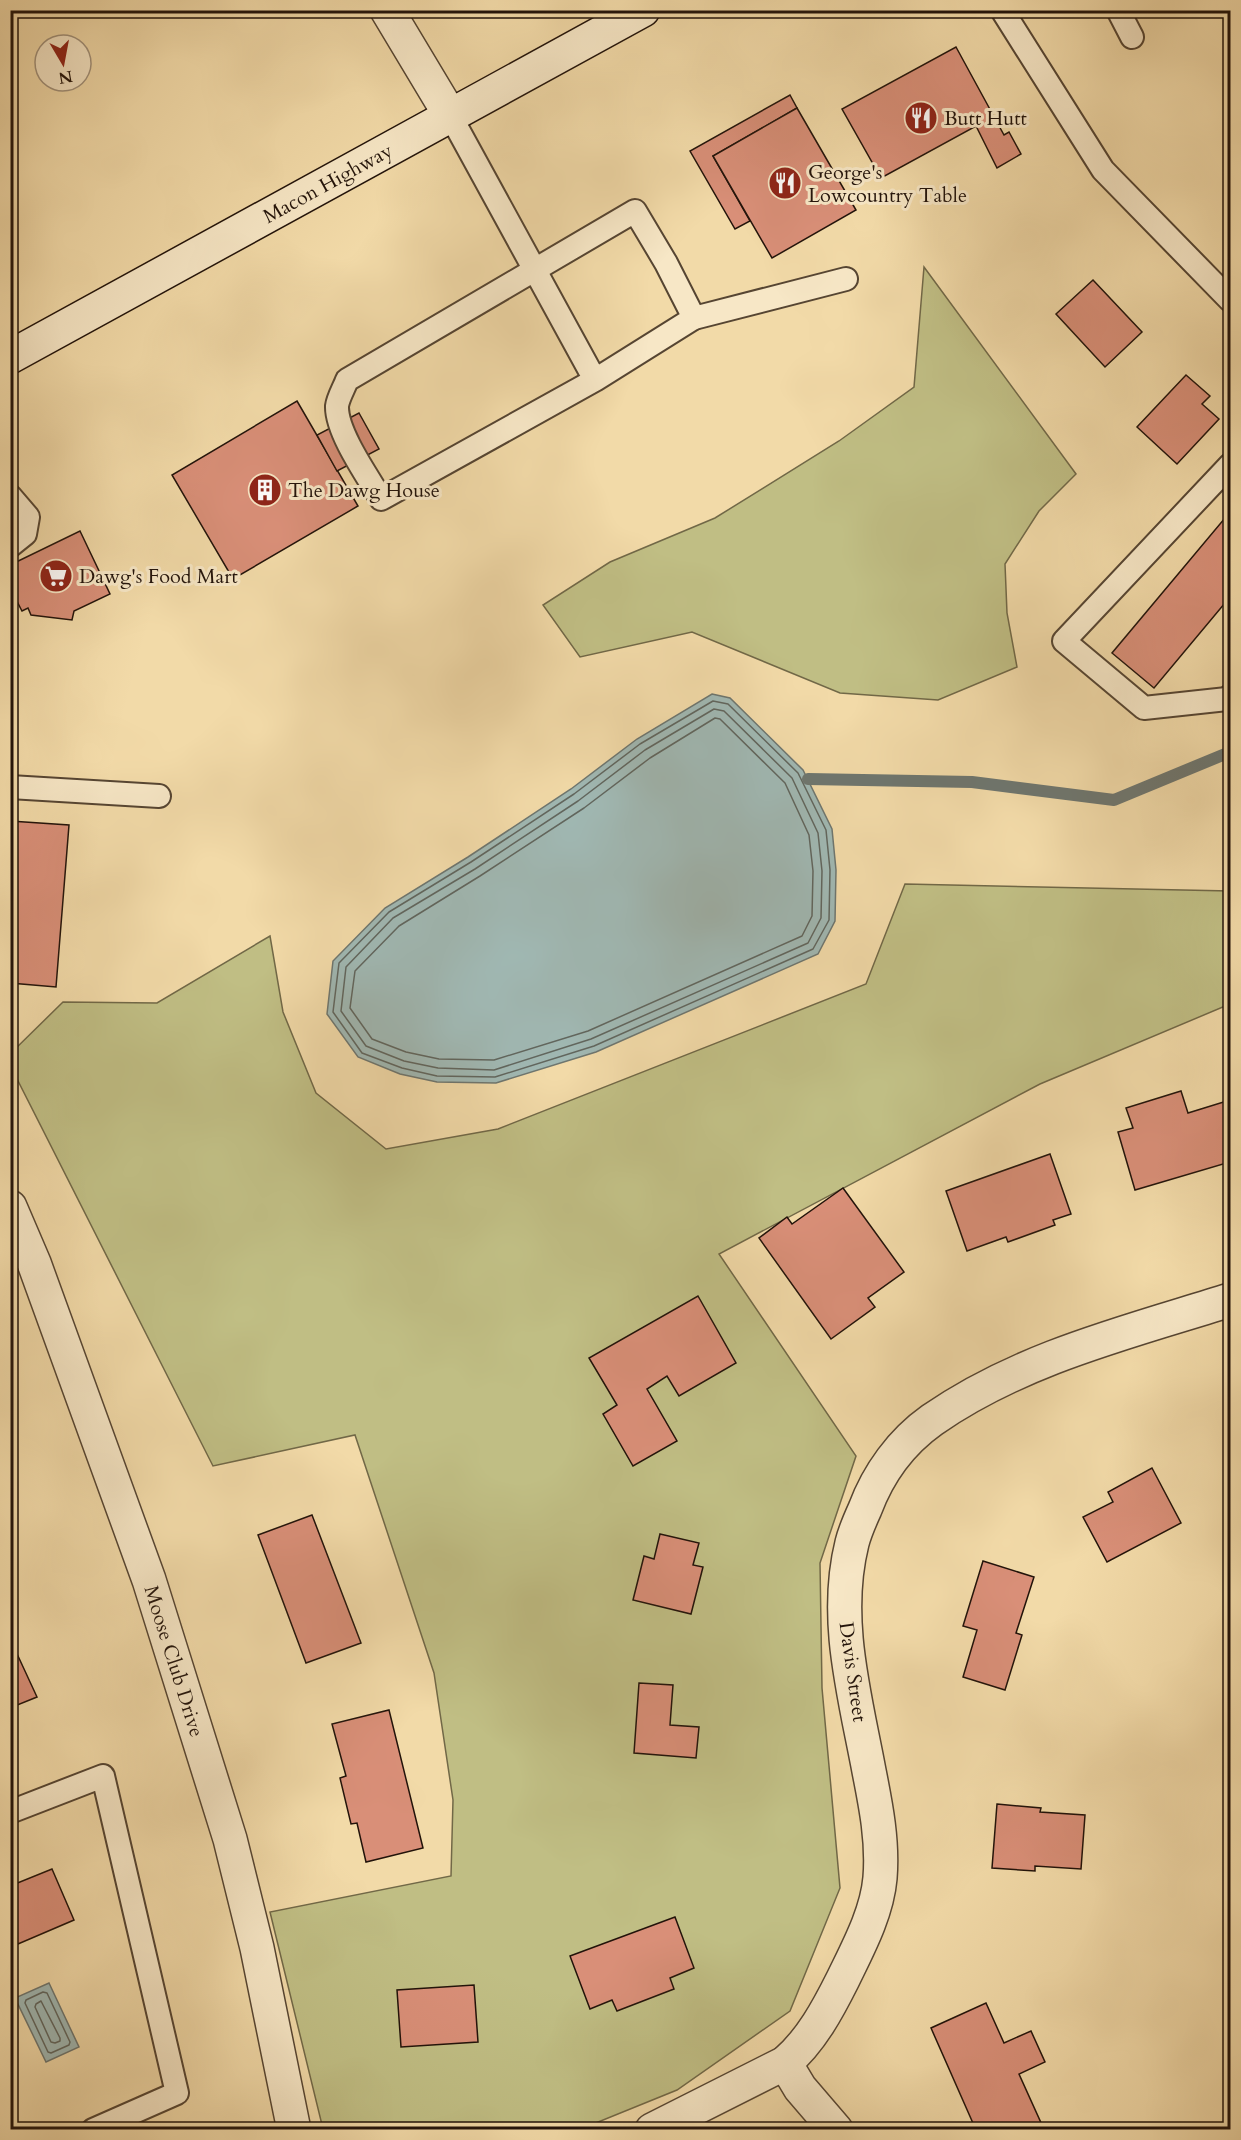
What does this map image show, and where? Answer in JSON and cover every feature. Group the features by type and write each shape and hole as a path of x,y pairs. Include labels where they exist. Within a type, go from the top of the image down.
{"street":[{"path":"387,10 450,115"},
{"name":"Macon Highway","path":"10,357 643,10"},
{"name":"Moose Club Drive","path":"10,1207 34,1263 149,1580 230,1839 257,1948 294,2130"},
{"name":"Davis Street","path":"652,2130 785,2063 797,2053 828,2009 854,1956 870,1916 880,1879 879,1824 847,1653 844,1615 852,1542 873,1488 886,1467 903,1446 930,1421 1003,1378 1045,1359 1230,1300"},
{"path":"785,2063 800,2088 836,2130"}],"lane":[{"path":"1002,10 1103,170 1230,300"},
{"path":"1118,10 1132,37"},
{"path":"450,115 595,380"},
{"path":"694,318 666,263 635,211 347,380 337,405 340,423 381,499 595,380 694,318 846,279"},
{"path":"1230,465 1064,641 1144,708 1227,699 1230,696"},
{"path":"10,496 28,517 25,534 10,546"},
{"path":"10,787 159,796"},
{"path":"10,1812 103,1776 177,2093 93,2130"}],"shaded area":[{"path":"924,267 1076,474 1039,511 1005,564 1007,613 1017,667 938,700 840,693 692,632 580,657 543,605 610,562 715,518 839,441 914,387"},
{"path":"905,884 1230,891 1230,1004 1040,1084 719,1254 856,1456 820,1563 822,1688 840,1888 790,2011 677,2090 581,2129 323,2129 270,1912 451,1876 453,1800 434,1673 355,1435 213,1466 11,1067 11,1053 63,1002 157,1003 270,936 283,1012 316,1093 386,1149 498,1129 866,984"}],"water":[{"path":"712,694 730,698 803,770 832,829 836,870 835,921 818,954 596,1052 496,1083 437,1082 400,1074 358,1057 327,1014 333,961 385,908 571,789 637,739"},
{"path":"49,1983 79,2047 46,2062 15,1998"}],"building":[{"name":"Butt Hutt","path":"956,47 1004,135 1009,132 1021,154 997,168 976,126 881,178 842,109"},
{"path":"790,95 797,108 713,156 750,221 735,229 690,151"},
{"name":"George's Lowcountry Table","path":"797,108 856,210 772,258 713,156"},
{"path":"1093,280 1142,332 1105,367 1056,314"},
{"path":"1186,375 1210,396 1202,404 1219,419 1177,464 1137,427"},
{"name":"The Dawg House","path":"297,401 358,506 233,579 172,475"},
{"path":"359,413 379,449 337,471 317,435"},
{"path":"1230,512 1230,597 1154,688 1112,653"},
{"name":"Dawg's Food Mart","path":"80,531 110,594 74,611 72,620 31,615 28,608 22,611 10,588 10,565"},
{"path":"10,821 69,825 56,987 10,983"},
{"path":"1181,1091 1188,1113 1230,1100 1230,1162 1135,1190 1118,1132 1133,1128 1126,1108"},
{"path":"1050,1154 1071,1214 1053,1220 1055,1225 1008,1242 1006,1237 967,1251 946,1191"},
{"path":"843,1188 904,1272 868,1298 875,1307 831,1339 759,1238 787,1217 792,1224"},
{"path":"698,1296 736,1363 679,1396 667,1376 647,1389 677,1441 633,1466 603,1414 617,1405 589,1358"},
{"path":"1152,1468 1181,1523 1107,1562 1083,1517 1113,1502 1108,1492"},
{"path":"312,1515 361,1643 306,1663 258,1535"},
{"path":"660,1534 699,1543 693,1565 703,1567 691,1614 633,1600 644,1556 654,1559"},
{"path":"983,1561 1034,1577 1016,1633 1022,1635 1005,1690 963,1677 977,1630 963,1626"},
{"path":"12,1643 37,1697 10,1708 10,1644"},
{"path":"639,1683 673,1685 670,1725 699,1727 696,1758 634,1753"},
{"path":"389,1710 423,1848 366,1862 357,1823 351,1824 340,1778 346,1776 332,1724"},
{"path":"997,1804 1041,1808 1040,1812 1085,1815 1081,1869 1035,1866 1035,1871 992,1868"},
{"path":"52,1869 74,1920 18,1944 15,1937 10,1939 10,1886"},
{"path":"675,1917 694,1968 670,1978 674,1989 617,2011 612,2000 590,2009 570,1956"},
{"path":"474,1985 478,2042 401,2047 397,1990"},
{"path":"986,2003 1004,2043 1031,2031 1045,2062 1019,2074 1042,2125 1032,2130 976,2130 931,2028"}],"waterway":[{"path":"808,779 972,782 1114,800 1230,752"}],"place":[{"name":"Butt Hutt","path":"921,118"},
{"name":"George's Lowcountry Table","path":"785,183"},
{"name":"The Dawg House","path":"265,490"},
{"name":"Dawg's Food Mart","path":"56,576"}]}
